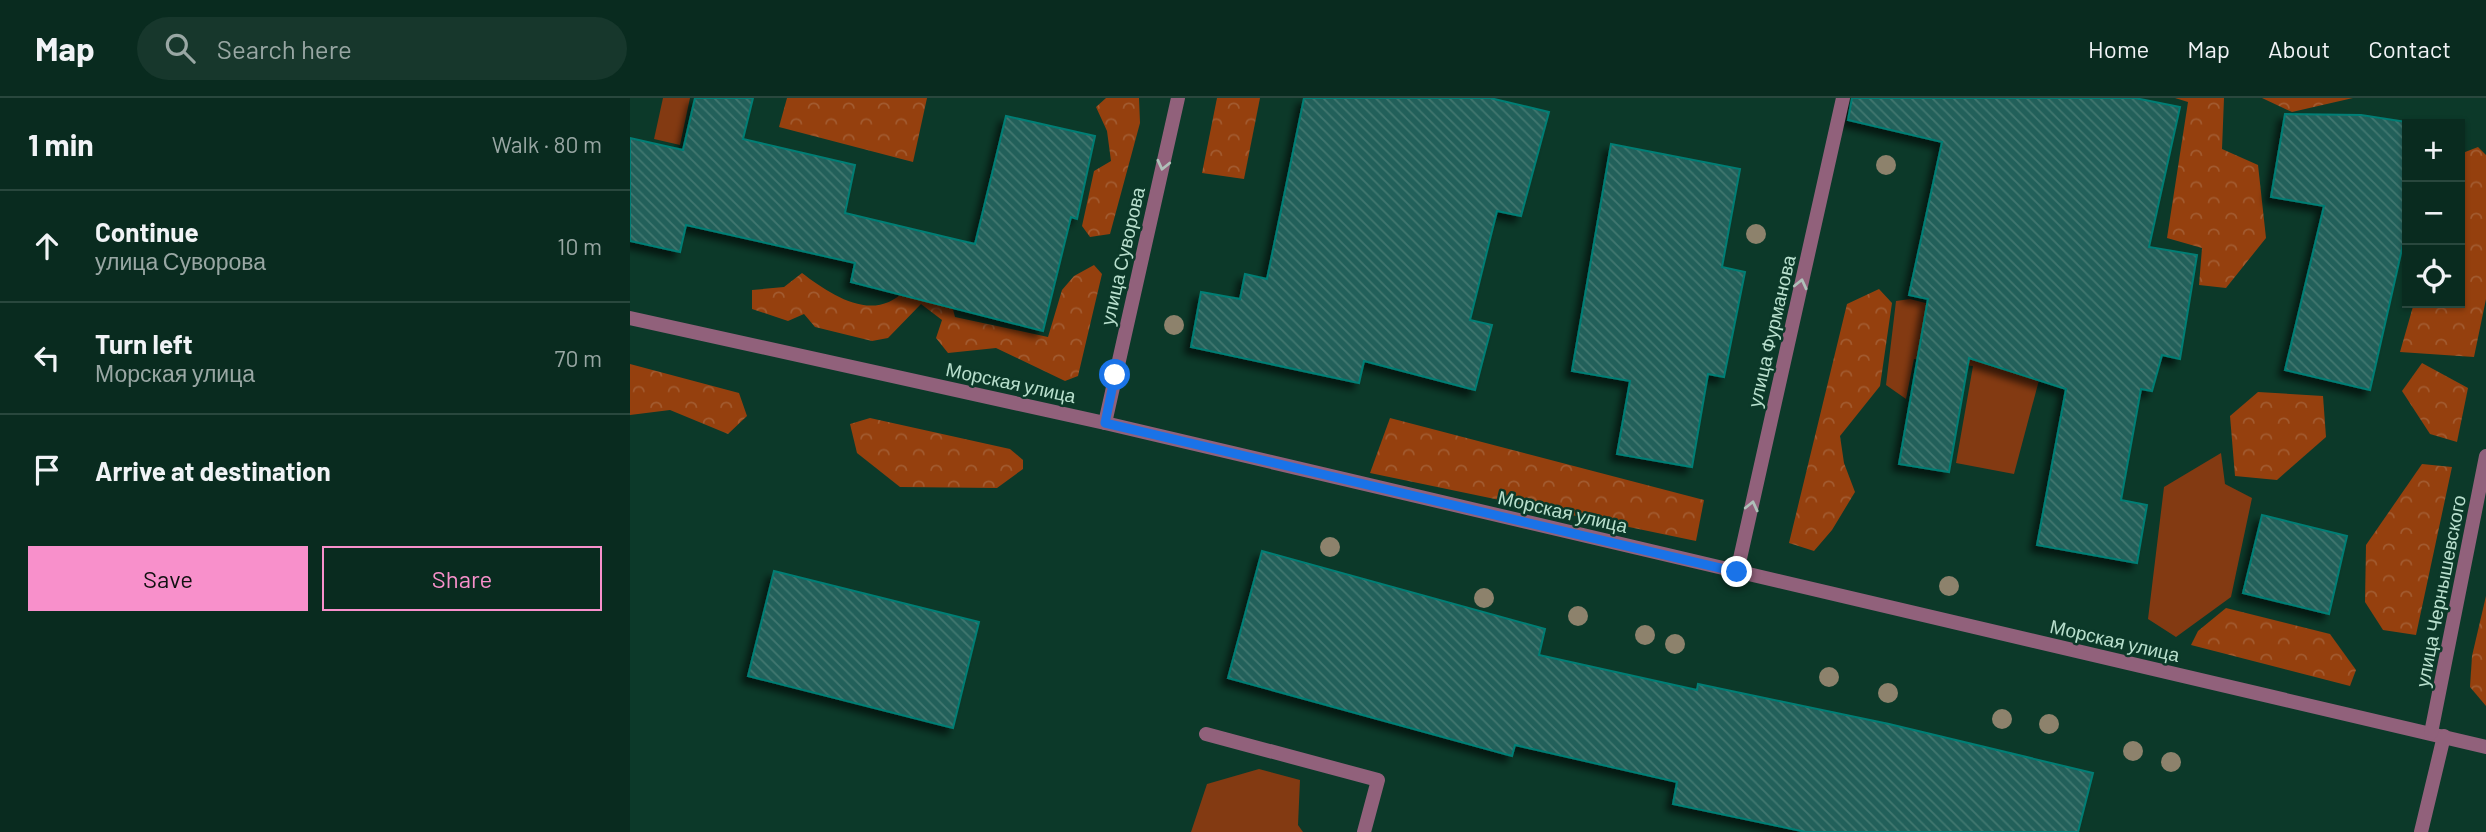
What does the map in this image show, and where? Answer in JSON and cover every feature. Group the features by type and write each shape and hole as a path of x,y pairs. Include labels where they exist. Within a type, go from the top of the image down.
{"street":[{"name":"улица Суворова","path":"1105,423 1178,98"},
{"name":"улица Фурманова","path":"1737,572 1843,98"},
{"name":"Морская улица","path":"630,318 1105,423 2486,747"},
{"name":"улица Чернышевского","path":"2421,832 2486,456"},
{"path":"1206,734 1378,780 1364,832"}],"shaded area":[{"path":"663,98 690,98 680,145 654,139"},
{"path":"1910,299 2051,335 2014,474 1956,463 1973,366 1914,359 1906,399 1886,385 1896,301"},
{"path":"2221,453 2225,484 2252,498 2231,597 2176,637 2148,619 2164,487"},
{"path":"1259,769 1300,780 1298,825 1303,832 1191,832 1207,784"}],"green space":[{"path":"787,98 927,98 913,162 779,127"},
{"path":"1106,98 1139,98 1140,123 1110,234 1090,237 1082,226 1094,171 1111,161 1107,131 1096,107"},
{"path":"1217,98 1260,98 1244,179 1202,173"},
{"path":"2175,98 2224,98 2222,149 2258,165 2266,238 2226,288 2199,285 2202,248 2167,238 2188,102"},
{"path":"2262,98 2353,98 2292,112"},
{"path":"2478,147 2486,155 2486,299 2474,357 2400,352 2413,308 2465,308 2465,152"},
{"path":"1094,265 1102,274 1078,376 1065,381 996,348 948,353 936,338 942,320 921,304 888,338 872,341 815,327 804,314 788,321 752,309 752,290 784,287 802,273 826,290 853,302 880,305 893,300 905,290 951,302 955,317 1048,337 1062,290 1074,276"},
{"path":"1879,289 1892,303 1880,386 1840,436 1844,463 1855,492 1832,530 1814,551 1789,543 1847,304"},
{"path":"2422,363 2468,388 2457,442 2430,434 2402,391"},
{"path":"630,364 739,393 747,416 728,434 670,410 630,415"},
{"path":"2258,392 2323,396 2326,437 2277,480 2235,476 2230,416"},
{"path":"870,418 1010,449 1023,460 1023,469 997,488 900,487 857,453 850,424"},
{"path":"1390,418 1704,500 1696,541 1370,473"},
{"path":"2422,464 2452,467 2416,635 2383,630 2365,602 2366,545"},
{"path":"2486,596 2486,706 2470,687 2472,656"},
{"path":"2226,608 2330,634 2356,670 2350,686 2191,645 2198,631"}],"building":[{"path":"695,98 753,98 743,139 855,165 845,213 975,244 1006,116 1095,136 1077,219 1071,217 1043,331 851,282 855,263 686,225 680,252 630,241 630,138 683,150"},
{"path":"1304,98 1490,98 1549,112 1521,216 1497,211 1470,320 1492,325 1475,390 1364,361 1359,383 1191,347 1201,292 1240,299 1245,274 1267,279"},
{"path":"1852,98 2135,98 2180,107 2149,247 2197,255 2180,359 2162,355 2152,391 2141,389 2121,500 2147,505 2137,563 2037,545 2066,389 1969,358 1949,472 1899,464 1928,299 1909,295 1942,142 1848,120"},
{"path":"2285,114 2361,115 2402,121 2402,249 2370,390 2285,370 2324,206 2271,197"},
{"path":"1611,144 1740,169 1722,267 1745,272 1724,377 1708,374 1692,467 1617,454 1630,381 1572,371"},
{"path":"2262,515 2347,536 2329,614 2243,593"},
{"path":"1262,551 1545,629 1539,655 1697,690 1698,684 1889,724 2093,773 2078,832 1806,832 1673,804 1677,782 1515,745 1512,756 1228,678"},
{"path":"774,571 979,622 953,728 748,676"}],"route":[{"path":"1115,375 1105,423 1737,572"}]}
